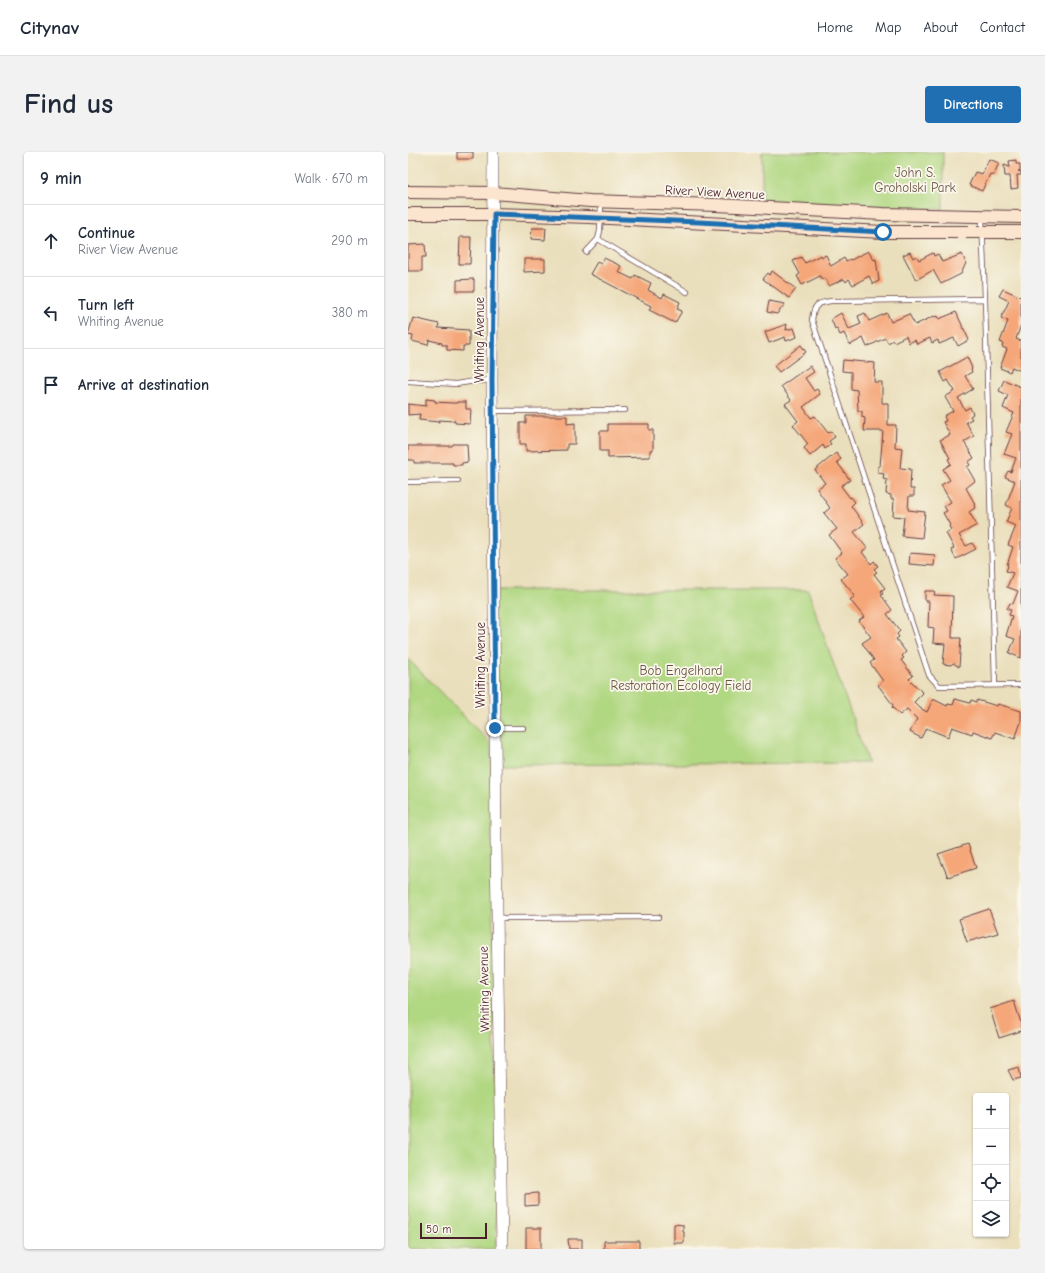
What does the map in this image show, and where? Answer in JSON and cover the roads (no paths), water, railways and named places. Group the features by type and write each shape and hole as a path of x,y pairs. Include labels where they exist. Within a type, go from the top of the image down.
{"main road":[{"name":"River View Avenue","path":"408,192 493,193 601,201 717,205 828,212 1021,217"},
{"path":"408,214 494,214 875,231 1021,232"}],"street":[{"name":"Whiting Avenue","path":"493,152 494,214 492,380 502,1249"}],"lane":[{"path":"586,252 598,239 601,218 601,201"},
{"path":"982,216 995,684"},
{"path":"598,239 687,292"},
{"path":"985,299 831,301 819,303 814,309 812,320 929,675 938,686 995,684 1021,685"},
{"path":"408,381 456,384 492,380"},
{"path":"493,411 625,410"},
{"path":"408,482 458,481"},
{"path":"495,728 522,728"},
{"path":"497,918 658,917"}],"park label":[{"name":"John S. Groholski Park","path":"915,180"},
{"name":"Bob Engelhard Restoration Ecology Field","path":"681,678"}]}
